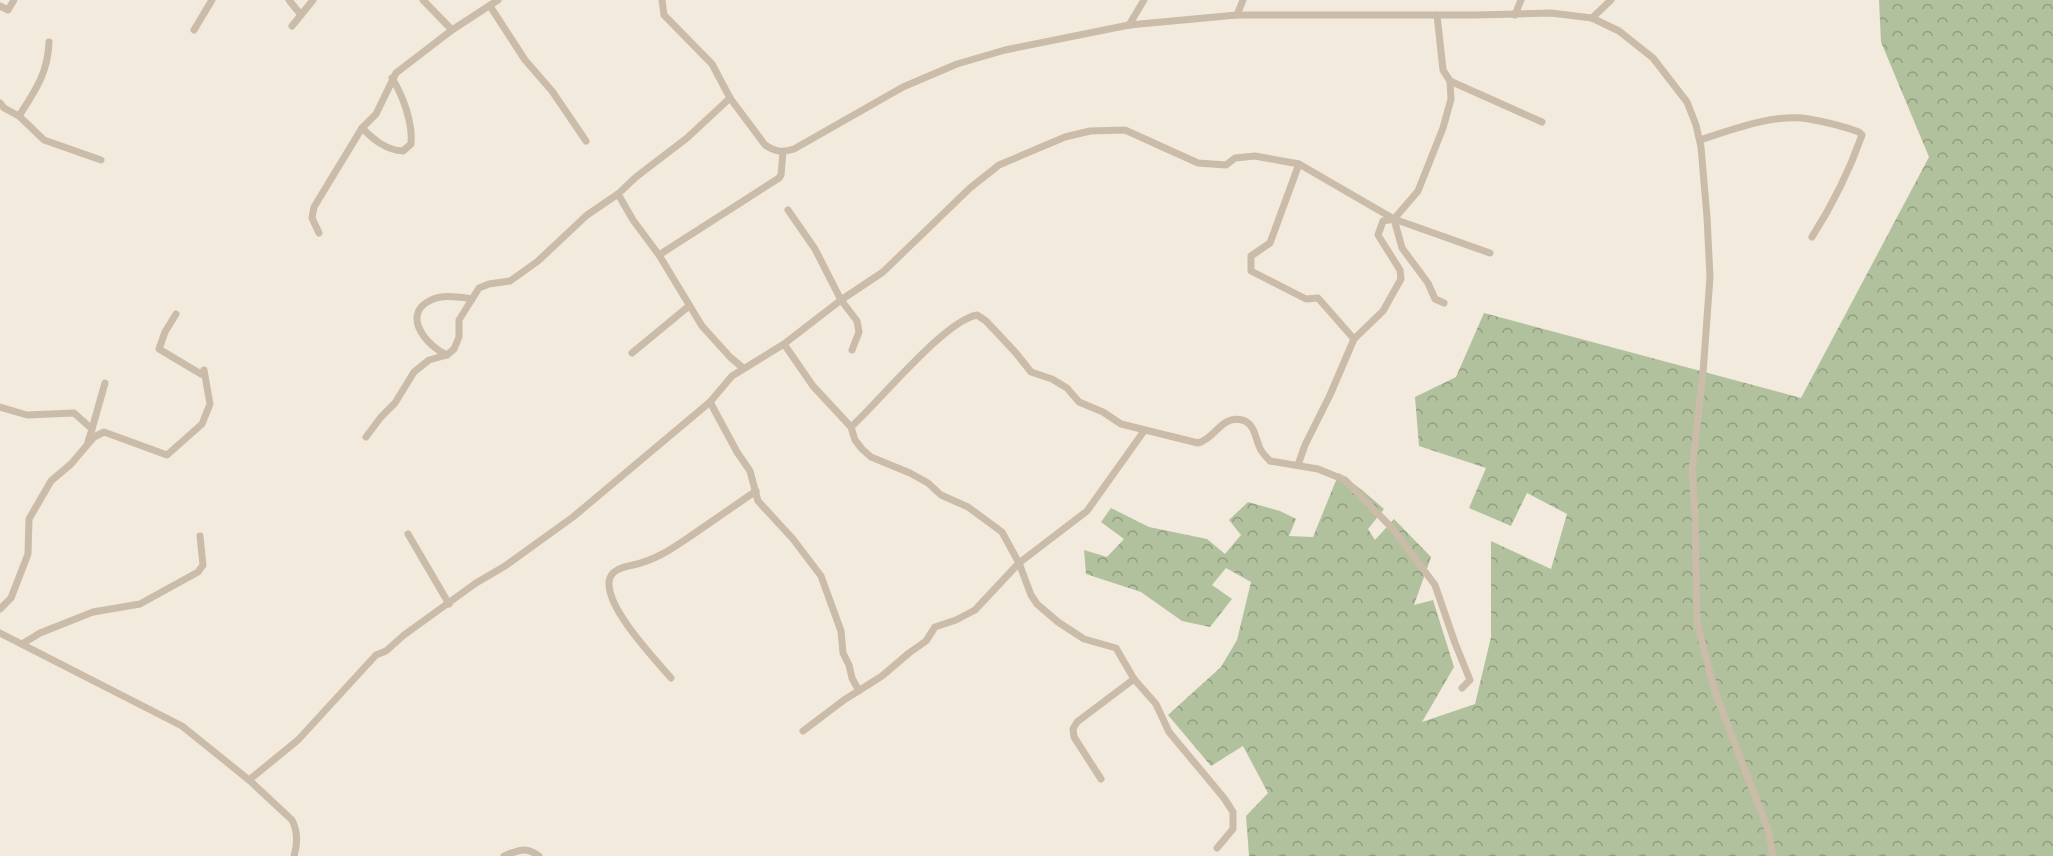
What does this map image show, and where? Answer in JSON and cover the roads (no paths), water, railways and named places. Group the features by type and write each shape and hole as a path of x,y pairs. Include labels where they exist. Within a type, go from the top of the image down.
{"street":[{"path":"0,6 8,10 14,0"},
{"path":"194,30 212,0"},
{"path":"289,0 301,15"},
{"path":"292,26 313,0"},
{"path":"423,0 452,30"},
{"path":"319,233 312,218 314,207 362,128 376,114 392,78 452,30 498,0"},
{"path":"662,0 664,15 712,64 730,98 765,145 783,153 903,87 957,64 1005,50 1129,25 1238,15 1551,13 1592,18 1619,31 1653,58 1687,102 1700,140 1710,278 1703,373 1692,470 1697,622 1715,692 1768,830 1773,856"},
{"path":"1129,25 1144,0"},
{"path":"1238,15 1243,0"},
{"path":"1515,15 1521,0"},
{"path":"1592,18 1611,0"},
{"path":"490,6 525,60 552,91 586,141"},
{"path":"1298,465 1354,339 1383,311 1401,279 1400,270 1378,235 1383,221 1394,219 1418,191 1443,128 1451,99 1450,81 1443,70 1437,15"},
{"path":"19,116 48,64 49,42"},
{"path":"362,128 392,150 403,151 411,144 406,110 392,78"},
{"path":"1450,81 1542,122"},
{"path":"366,437 395,403 414,372 429,360 447,355 454,349 459,337 459,320 479,288 510,280 538,261 587,215 618,194 636,177 687,138 730,98"},
{"path":"0,103 4,108 19,116 44,140 101,160"},
{"path":"1700,140 1744,125 1781,119 1807,118 1859,132 1862,135 1850,169 1837,197 1812,237"},
{"path":"249,780 298,740 376,655 386,651 404,635 573,517 710,402 732,376 784,344 841,300 883,272 970,188 999,165 1065,137 1090,132 1125,130 1198,163 1226,165 1235,158 1255,156 1299,164 1394,219 1490,253"},
{"path":"659,255 779,178 783,153"},
{"path":"1299,164 1270,243 1251,256 1251,271 1306,299 1318,298 1354,339"},
{"path":"618,194 633,220 659,255 702,326 743,368"},
{"path":"788,210 815,249 841,300 857,321 859,327 852,350"},
{"path":"1394,219 1402,248 1428,283 1435,299 1444,303"},
{"path":"447,355 439,352 422,336 418,328 418,314 428,301 437,298 447,296 472,298"},
{"path":"632,353 689,306"},
{"path":"0,609 10,598 28,554 29,519 51,482 94,437 104,432 167,455 201,424 210,404 204,370 201,374 159,349 165,332 176,314"},
{"path":"851,427 940,338 960,321 977,315 986,321 1031,372 1067,388 1079,402 1103,412 1121,424 1198,443 1205,441 1228,420 1239,419 1247,422 1255,432 1259,446 1270,461 1318,469 1345,480 1393,529 1435,585 1470,680 1462,688"},
{"path":"784,344 813,386 851,427 855,440 871,457 928,483 941,495 968,507 1002,532 1019,563 1030,595 1037,604 1084,639 1116,648 1134,679 1156,704 1169,732 1206,774 1233,812 1233,829 1217,848"},
{"path":"86,447 105,382"},
{"path":"710,402 750,471 758,501 793,539 821,576 841,632 843,654 859,691"},
{"path":"0,407 27,415 74,413 92,429"},
{"path":"803,731 882,676 926,641 935,627 975,610 1019,563 1087,511 1144,431"},
{"path":"672,678 629,628 613,602 609,582 612,573 623,567 649,562 657,558 756,492"},
{"path":"408,534 449,604"},
{"path":"22,644 39,633 93,612 140,604 198,572 203,565 200,536"},
{"path":"0,633 182,726 249,780 292,820 297,838 294,856"},
{"path":"1101,778 1074,737 1073,729 1077,722 1134,679"},
{"path":"504,856 519,850 531,850 539,856"}]}
